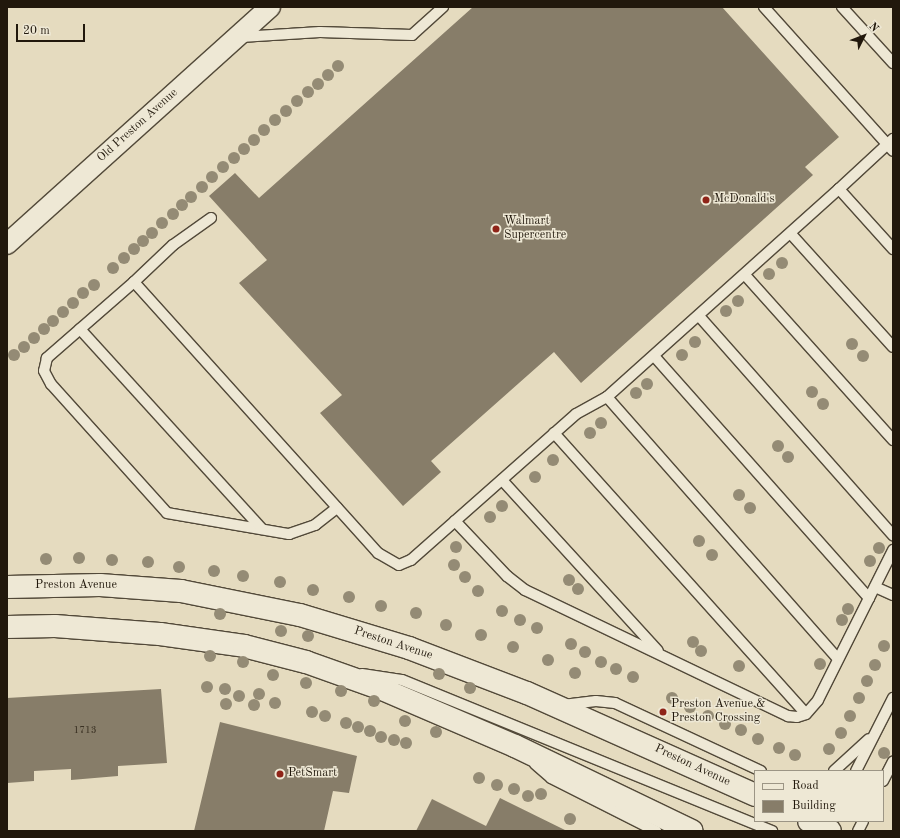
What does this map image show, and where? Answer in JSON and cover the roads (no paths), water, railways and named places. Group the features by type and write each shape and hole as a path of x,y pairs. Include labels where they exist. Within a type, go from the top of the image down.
{"main road":[{"name":"Preston Avenue","path":"8,587 55,585 141,587 222,597 300,615 409,648 558,706 754,795"},
{"path":"8,627 94,628 201,639 270,652 342,673 516,746 692,831"}],"street":[{"name":"Old Preston Avenue","path":"7,244 270,7"}],"lane":[{"path":"237,37 320,32 412,35 443,7"},
{"path":"134,282 378,553 399,565 411,560 576,414 607,397 791,234 839,189 891,145 764,7"},
{"path":"842,7 893,63"},
{"path":"839,189 893,249"},
{"path":"211,218 173,245 134,282 48,358 44,371 46,378 167,513 262,529 298,533 315,525 337,508"},
{"path":"791,234 893,347"},
{"path":"745,275 893,440"},
{"path":"699,316 893,535"},
{"path":"80,329 262,529"},
{"path":"654,356 869,598"},
{"path":"607,397 838,659"},
{"path":"554,433 806,714"},
{"path":"502,480 663,656"},
{"path":"455,521 515,584 788,716 797,717 806,714 818,700 893,550"},
{"path":"874,587 893,596"},
{"path":"342,673 386,676 402,680 772,831"},
{"path":"857,770 893,698"},
{"path":"558,706 596,700 615,703 759,770"},
{"path":"835,770 863,746 879,727"},
{"path":"516,746 550,778 656,831"},
{"path":"884,779 893,761"},
{"path":"858,831 862,822"}],"place":[{"name":"McDonald's","path":"706,200"},
{"name":"Walmart Supercentre","path":"496,229"},
{"name":"Preston Avenue & Preston Crossing","path":"663,712"},
{"name":"PetSmart","path":"280,774"}]}
